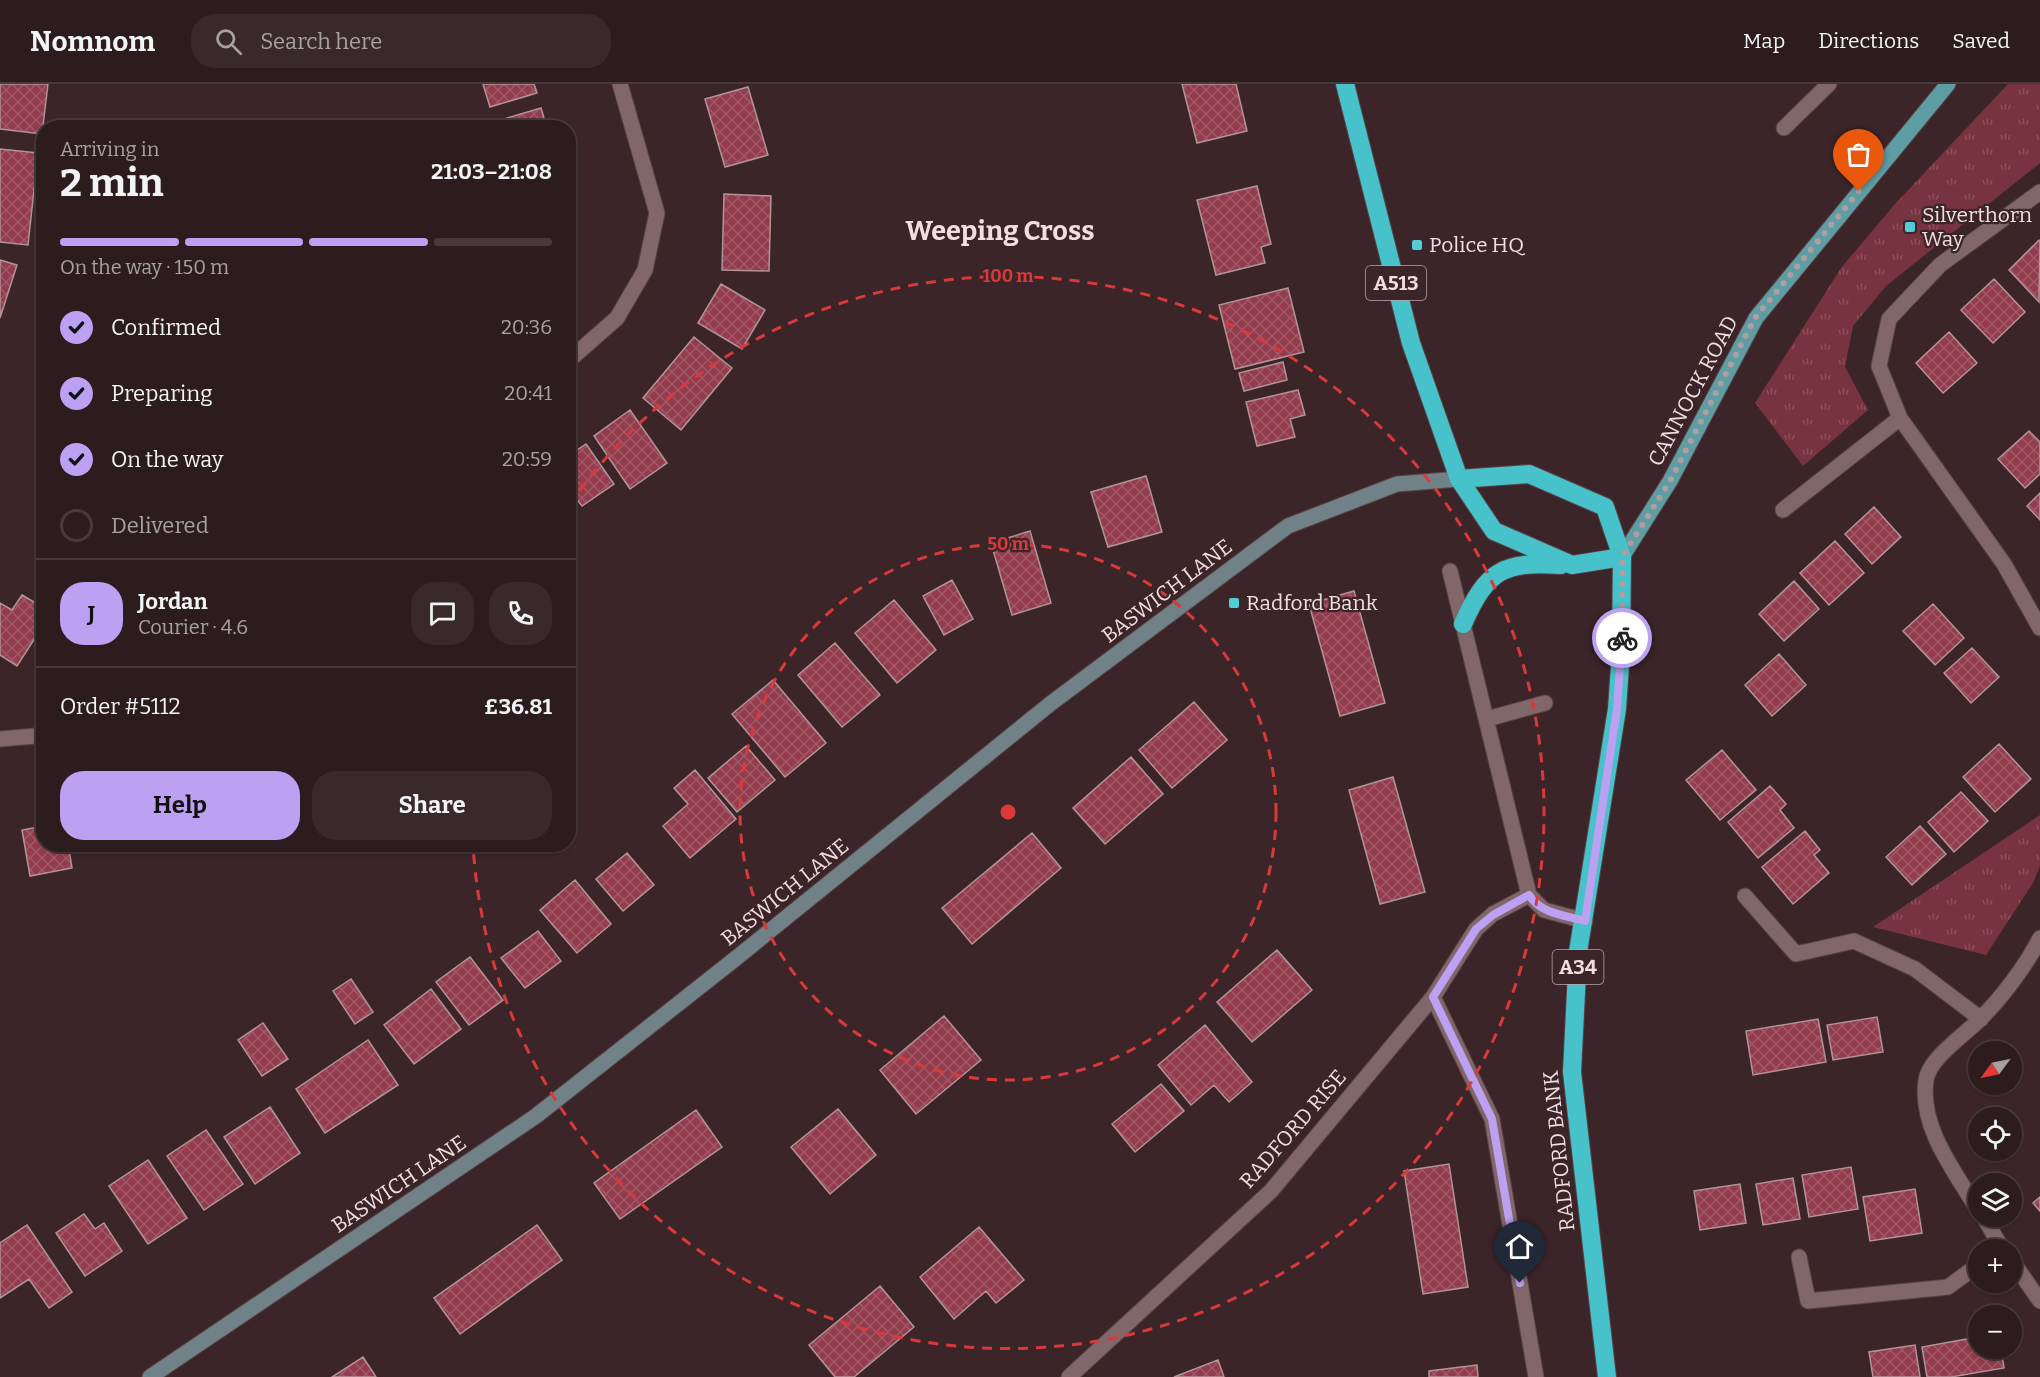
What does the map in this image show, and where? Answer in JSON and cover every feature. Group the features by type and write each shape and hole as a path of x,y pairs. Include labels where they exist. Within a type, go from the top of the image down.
{"highway":[{"name":"A513","path":"1345,84 1411,343 1459,479 1494,531 1572,565"},
{"path":"1459,479 1528,474 1605,507 1622,557 1572,565 1529,563 1506,568 1488,580 1475,597 1463,624"},
{"name":"RADFORD BANK","path":"1607,1377 1572,1072 1578,952 1585,921 1617,709 1622,651 1622,557"}],"main road":[{"name":"CANNOCK ROAD","path":"1622,557 1670,481 1755,318 1948,84"}],"street":[{"path":"576,354 616,318 645,270 657,213 620,84"},
{"path":"1784,128 1823,86"},
{"path":"2040,192 1940,265 1889,319 1879,366 1900,418 2004,564 2040,628"},
{"path":"1783,510 1900,418"},
{"name":"BASWICH LANE","path":"150,1377 536,1116 735,959 1050,704 1288,526 1397,484 1459,479"},
{"path":"1450,571 1529,895 1534,903 1544,910 1585,921"},
{"path":"1487,719 1545,703"},
{"path":"0,739 36,736"},
{"name":"RADFORD RISE","path":"1069,1377 1271,1191 1433,997 1476,929 1493,915 1529,895"},
{"path":"1745,896 1796,954 1854,941 1915,969 1981,1019"},
{"path":"1968,1193 1942,1150 1928,1115 1926,1078 1943,1052 1981,1019 2033,951 2040,938"},
{"path":"1433,997 1492,1119 1536,1377"},
{"path":"1799,1257 1808,1301 1948,1287 1968,1272"},
{"path":"2022,1275 2040,1301"}],"green space":[{"path":"2008,84 2040,84 2040,163 1886,286 1853,326 1845,367 1868,410 1803,466 1755,403 1841,268 1895,204"},
{"path":"2040,815 2040,866 2033,883 1986,955 1873,927"}],"building":[{"path":"0,84 48,84 44,120 36,120 36,133 0,129"},
{"path":"483,84 534,84 537,93 490,107"},
{"path":"1182,84 1236,84 1247,131 1197,143"},
{"path":"748,87 768,155 725,167 705,99"},
{"path":"541,108 545,120 500,120"},
{"path":"0,149 36,153 28,245 0,242"},
{"path":"1257,186 1271,244 1261,247 1265,263 1216,275 1197,200"},
{"path":"724,194 771,196 769,271 722,270"},
{"path":"2040,241 2039,302 2009,270"},
{"path":"0,260 17,265 0,318"},
{"path":"1994,279 2025,312 1993,343 1961,310"},
{"path":"721,284 765,310 742,349 698,323"},
{"path":"1288,288 1304,352 1235,369 1219,305"},
{"path":"1949,332 1977,363 1943,393 1916,363"},
{"path":"694,337 732,368 681,430 643,398"},
{"path":"1283,362 1287,380 1244,391 1239,373"},
{"path":"1298,390 1305,415 1290,419 1295,437 1257,446 1246,402"},
{"path":"630,410 667,463 630,489 594,436"},
{"path":"2029,431 2040,442 2040,474 2025,488 1998,459"},
{"path":"586,444 614,484 582,506 576,498 576,451"},
{"path":"1146,476 1162,532 1108,547 1091,492"},
{"path":"2040,493 2040,520 2027,506"},
{"path":"1874,507 1901,537 1872,564 1845,534"},
{"path":"1030,531 1051,603 1012,615 991,543"},
{"path":"1835,541 1864,573 1829,605 1800,573"},
{"path":"952,580 973,619 944,635 923,596"},
{"path":"1794,581 1819,609 1784,641 1759,614"},
{"path":"1354,591 1385,703 1340,716 1309,604"},
{"path":"22,595 36,603 36,636 17,666 0,655 0,603 12,610"},
{"path":"894,600 936,650 897,683 855,633"},
{"path":"1933,604 1964,638 1935,665 1903,631"},
{"path":"835,643 880,695 842,727 798,675"},
{"path":"1972,648 1999,677 1971,703 1944,673"},
{"path":"1779,654 1806,685 1772,716 1745,685"},
{"path":"773,680 826,743 785,777 732,714"},
{"path":"1194,702 1227,740 1172,788 1139,750"},
{"path":"1999,744 2031,779 1995,812 1963,777"},
{"path":"746,746 775,780 737,812 708,778"},
{"path":"1722,750 1756,790 1720,820 1686,780"},
{"path":"1131,757 1163,794 1105,844 1073,808"},
{"path":"695,770 736,819 690,858 663,826 688,804 674,788"},
{"path":"1393,777 1425,892 1380,904 1349,790"},
{"path":"1770,786 1786,804 1780,810 1794,828 1758,858 1728,822"},
{"path":"1961,792 1988,821 1954,852 1928,822"},
{"path":"1920,826 1946,854 1912,885 1886,857"},
{"path":"36,827 36,852 69,852 72,868 30,876 22,830"},
{"path":"1805,831 1820,850 1814,855 1829,873 1793,904 1762,867"},
{"path":"1032,833 1061,868 972,944 942,908"},
{"path":"627,853 654,885 623,911 596,879"},
{"path":"575,880 611,924 577,953 540,910"},
{"path":"538,931 561,961 525,988 501,958"},
{"path":"1277,950 1312,990 1252,1042 1217,1002"},
{"path":"470,957 503,1000 469,1025 436,982"},
{"path":"351,979 373,1012 355,1024 333,991"},
{"path":"431,989 461,1029 414,1064 384,1025"},
{"path":"944,1016 981,1060 916,1114 880,1070"},
{"path":"1877,1017 1883,1052 1833,1060 1827,1025"},
{"path":"1818,1019 1826,1062 1753,1075 1746,1031"},
{"path":"263,1023 288,1059 262,1076 238,1040"},
{"path":"1205,1025 1252,1082 1229,1102 1214,1085 1191,1105 1158,1065"},
{"path":"368,1040 398,1085 325,1133 296,1089"},
{"path":"1161,1084 1184,1111 1135,1152 1112,1124"},
{"path":"270,1107 300,1153 255,1184 224,1137"},
{"path":"838,1109 876,1155 830,1194 791,1147"},
{"path":"696,1110 722,1147 620,1219 594,1183"},
{"path":"206,1130 243,1184 204,1210 167,1156"},
{"path":"148,1160 187,1218 148,1244 109,1186"},
{"path":"1449,1164 1468,1287 1423,1294 1404,1171"},
{"path":"1851,1167 1858,1209 1809,1217 1802,1175"},
{"path":"1793,1178 1800,1219 1763,1225 1756,1184"},
{"path":"1740,1184 1746,1223 1700,1230 1694,1191"},
{"path":"1915,1189 1922,1233 1870,1241 1863,1197"},
{"path":"2040,1197 2040,1211 2033,1203"},
{"path":"84,1214 95,1229 104,1223 122,1251 85,1276 56,1233"},
{"path":"27,1225 72,1292 49,1308 29,1279 0,1298 0,1243"},
{"path":"537,1225 562,1260 460,1334 434,1298"},
{"path":"979,1227 1024,1280 996,1303 986,1291 954,1319 920,1277"},
{"path":"880,1286 914,1327 854,1377 835,1377 809,1345"},
{"path":"1968,1339 1968,1359 2003,1359 2004,1368 1951,1377 1927,1377 1922,1347"},
{"path":"1915,1345 1920,1377 1873,1377 1869,1352"},
{"path":"363,1357 376,1377 332,1377"},
{"path":"1218,1360 1224,1377 1174,1377"},
{"path":"1477,1365 1478,1377 1429,1377 1429,1371"}],"way so far":[{"path":"1622,638 1622,557 1670,481 1755,318 1859,191"}],"place":[{"name":"Silverthorn Way","path":"1910,227"},
{"name":"Police HQ","path":"1417,245"},
{"name":"Radford Bank","path":"1234,603"}],"district":[{"name":"Weeping Cross","path":"1000,231"}],"route":[{"path":"1520,1283 1492,1119 1433,997 1450,973 1464,944 1476,929 1493,915 1529,895 1534,903 1544,910 1585,921 1617,709 1622,638"}]}
